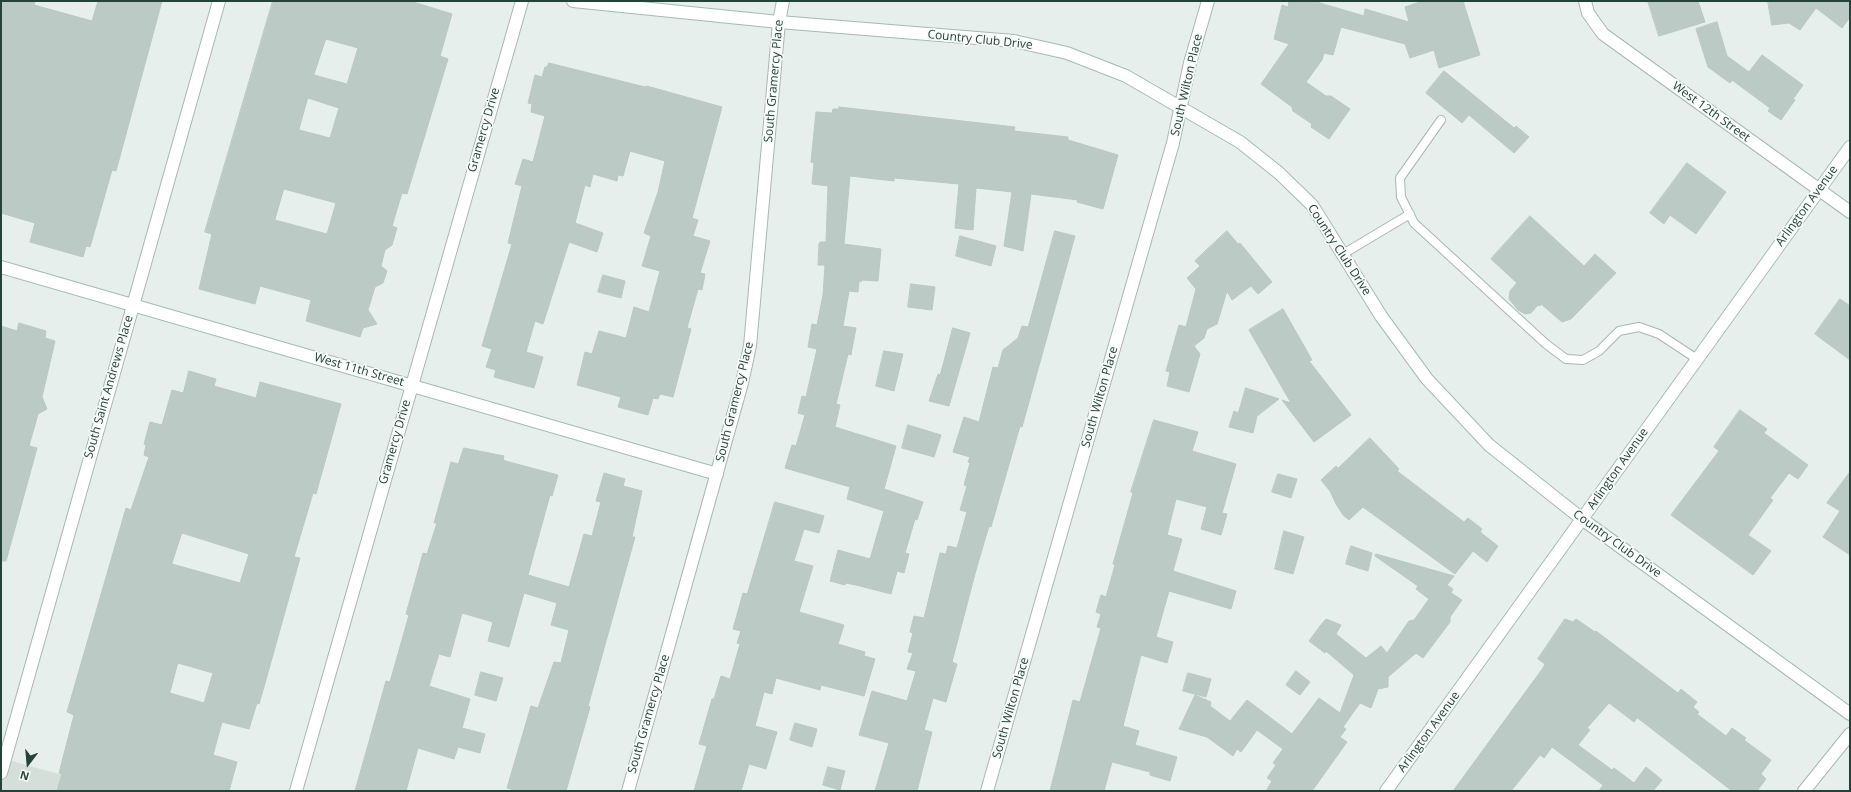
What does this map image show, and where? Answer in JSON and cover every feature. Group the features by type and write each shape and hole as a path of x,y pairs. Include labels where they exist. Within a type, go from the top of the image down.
{"street":[{"name":"South Saint Andrews Place","path":"1,773 219,1"},
{"name":"Gramercy Drive","path":"296,791 522,1"},
{"name":"Country Club Drive","path":"573,1 779,22 1014,41 1067,53 1126,76 1240,142 1279,173 1312,205 1381,316 1426,379 1489,445 1582,519 1850,714"},
{"name":"South Gramercy Place","path":"628,791 742,383 750,346 782,1"},
{"name":"South Wilton Place","path":"987,791 1173,143 1180,107 1208,1"},
{"name":"West 12th Street","path":"1585,1 1588,13 1603,34 1850,212"},
{"name":"Arlington Avenue","path":"1386,791 1651,421 1850,147"},
{"name":"West 11th Street","path":"1,267 717,474"},
{"path":"1804,791 1850,734"}],"lane":[{"path":"1441,120 1400,178 1401,197 1414,223 1546,344 1566,359 1583,360 1600,350 1619,331 1639,327 1659,334 1697,359"},
{"path":"1343,254 1410,214"}],"shaded area":[{"path":"1,758 120,791 1,791"}],"building":[{"path":"1,1 35,1 34,5 92,21 98,1 162,1 116,171 112,170 90,247 86,246 83,257 30,242 35,223 1,213"},
{"path":"273,1 410,1 452,14 440,56 448,59 407,194 402,193 392,226 397,228 392,245 385,250 381,266 387,271 383,283 375,287 368,310 377,324 363,328 360,337 306,321 311,300 260,286 255,304 199,289 212,234 205,232","holes":["326,39 358,48 347,84 314,75","308,98 339,108 330,138 299,130","284,189 336,203 327,234 275,220"]},
{"path":"1289,1 1313,1 1364,16 1365,9 1409,22 1405,7 1423,1 1463,1 1480,55 1439,68 1434,50 1410,58 1405,44 1341,27 1333,55 1324,53 1322,60 1306,82 1326,96 1331,96 1350,109 1329,139 1311,127 1312,124 1293,111 1292,107 1261,84 1289,44 1274,39 1282,5 1288,7"},
{"path":"1648,1 1698,1 1705,22 1659,36"},
{"path":"1768,1 1850,1 1850,17 1842,28 1816,8 1800,30 1789,23 1772,25"},
{"path":"1717,22 1727,56 1749,72 1762,55 1803,85 1793,99 1795,100 1781,120 1768,111 1770,108 1732,80 1730,83 1708,67 1696,29"},
{"path":"549,63 654,88 722,107 692,218 698,220 693,236 710,241 700,273 705,274 702,290 698,289 687,328 691,329 673,397 660,394 658,399 653,398 648,415 618,407 621,397 577,385 585,352 592,354 599,331 626,338 634,307 649,312 660,271 642,266 651,236 644,233 658,192 665,161 630,151 623,176 618,175 617,181 593,174 590,187 585,185 575,223 603,233 597,252 569,242 543,324 535,321 526,352 543,357 534,388 494,377 496,370 486,367 492,349 482,346 512,244 508,243 522,186 515,184 523,159 533,162 545,116 531,112 532,104 528,103 535,75 542,77 545,67 547,67"},
{"path":"1444,71 1514,128 1516,126 1529,137 1514,153 1469,115 1462,123 1426,93"},
{"path":"839,107 1015,127 1014,131 1068,137 1068,140 1118,155 1103,209 1077,202 1078,200 1031,194 1023,251 1004,246 1012,192 976,188 973,230 955,228 959,184 894,178 894,181 850,176 844,244 881,249 878,281 859,281 858,292 849,291 843,326 856,328 851,355 848,354 836,404 840,405 835,427 896,446 884,489 923,502 917,520 915,519 905,553 909,554 904,573 897,571 891,594 856,585 846,583 845,585 830,581 838,550 870,559 884,511 847,499 850,487 785,468 792,445 796,446 805,415 798,413 802,396 806,397 817,349 808,347 812,324 817,325 823,295 825,265 818,265 819,244 820,242 826,242 828,186 812,184 814,163 811,162 816,112 832,113 833,109 839,109"},
{"path":"1687,163 1726,192 1696,234 1670,215 1664,224 1650,213"},
{"path":"1530,216 1584,266 1595,254 1616,273 1571,319 1562,322 1541,304 1540,306 1538,305 1531,313 1525,314 1518,310 1509,299 1510,291 1517,283 1491,259"},
{"path":"1055,231 1075,236 1022,427 1020,426 991,527 989,526 976,570 952,662 957,664 946,702 933,698 924,730 932,732 917,791 875,791 889,743 859,735 872,691 907,701 916,671 907,669 913,653 908,652 913,633 910,632 914,616 924,618 940,553 946,554 948,546 957,548 967,512 960,510 967,486 964,485 970,463 968,462 970,457 953,452 964,417 979,422 993,367 998,368 1003,350 1018,338 1022,326 1028,327"},
{"path":"1227,231 1238,244 1240,243 1272,282 1258,294 1251,286 1232,300 1227,291 1217,324 1207,329 1204,338 1194,346 1200,354 1189,392 1167,386 1170,372 1166,371 1179,325 1186,327 1196,289 1187,278 1200,266 1195,261"},
{"path":"960,236 996,246 991,266 956,256"},
{"path":"603,275 625,281 621,298 598,292"},
{"path":"911,284 935,287 932,310 908,307"},
{"path":"1840,299 1850,306 1850,360 1815,334"},
{"path":"1283,309 1312,360 1309,361 1351,415 1314,442 1282,400 1291,403 1249,330"},
{"path":"19,323 46,331 45,338 55,341 42,397 47,409 38,414 29,446 37,448 6,561 1,561 1,326 17,331"},
{"path":"953,328 970,333 949,406 929,401 938,374 940,375"},
{"path":"884,351 903,354 894,391 876,386"},
{"path":"189,371 216,379 214,386 256,398 260,382 341,404 316,494 313,493 294,557 300,558 259,704 257,703 249,729 222,722 213,755 237,762 229,791 57,791 62,774 59,773 74,715 67,712 126,508 131,510 149,457 144,455 146,445 144,444 150,422 162,425 172,390 183,393","holes":["182,533 249,554 240,583 172,564","178,663 213,673 204,703 170,693"]},
{"path":"1246,388 1279,399 1257,416 1253,433 1229,427 1234,411 1238,413"},
{"path":"1740,410 1767,429 1764,433 1808,465 1798,479 1789,473 1770,498 1773,500 1748,535 1771,551 1753,575 1671,515 1719,451 1714,447"},
{"path":"1154,420 1198,432 1192,451 1236,464 1222,513 1227,514 1221,535 1201,529 1207,507 1176,499 1167,535 1182,539 1173,571 1236,591 1231,609 1169,591 1156,637 1173,642 1167,663 1141,655 1123,726 1139,731 1135,745 1177,757 1170,781 1150,775 1150,772 1112,762 1104,791 1050,791 1073,700 1080,702 1101,628 1097,627 1101,614 1096,612 1101,595 1106,597 1115,565 1113,564 1133,493 1131,492"},
{"path":"908,425 941,435 934,457 902,448"},
{"path":"1370,438 1399,469 1397,471 1464,522 1468,518 1482,529 1480,532 1498,546 1487,562 1473,551 1455,574 1363,507 1349,520 1343,515 1330,491 1321,480 1336,466 1338,468"},
{"path":"464,448 504,456 503,460 558,475 552,496 550,495 528,575 569,587 584,534 592,536 601,502 596,501 604,473 625,479 623,486 642,491 632,537 635,537 566,791 517,791 507,788 531,706 538,708 554,662 561,663 569,630 551,625 557,603 524,593 509,647 488,641 493,622 462,613 450,657 439,654 429,686 470,699 462,728 485,734 480,753 458,747 454,759 418,748 406,791 355,791 386,681 390,682 409,615 406,614 423,553 427,554 437,523 434,523 451,462 458,464"},
{"path":"1850,472 1850,555 1823,537 1840,511 1827,503"},
{"path":"1278,474 1297,479 1291,498 1272,492"},
{"path":"775,502 824,516 819,533 804,529 794,561 813,566 799,612 844,625 838,644 865,652 864,656 875,659 864,696 821,685 820,690 776,678 772,694 764,692 755,726 777,732 766,769 749,764 741,791 694,791 707,746 699,744 712,699 714,699 721,676 730,679 740,644 737,643 741,631 733,629 743,593 747,594"},
{"path":"1284,531 1304,537 1293,574 1275,569"},
{"path":"1351,546 1372,553 1368,571 1346,564"},
{"path":"1376,554 1454,576 1447,585 1453,589 1451,593 1462,600 1450,617 1450,622 1423,658 1416,653 1388,677 1388,687 1378,689 1371,708 1360,703 1343,727 1346,729 1340,737 1347,742 1312,791 1266,791 1272,781 1267,778 1276,765 1273,763 1283,749 1257,730 1241,752 1237,749 1233,756 1207,737 1179,729 1195,695 1211,702 1210,706 1230,721 1247,700 1292,734 1319,698 1340,713 1354,675 1326,651 1325,653 1309,641 1320,626 1326,619 1341,625 1336,634 1366,658 1381,646 1387,653 1409,621 1414,620 1429,599 1416,589 1418,586 1375,556"},
{"path":"1565,619 1573,622 1576,619 1595,632 1596,631 1678,693 1681,689 1697,702 1693,707 1699,712 1697,714 1726,736 1732,728 1746,738 1744,740 1771,760 1761,774 1766,779 1757,791 1732,791 1639,719 1637,718 1634,722 1609,703 1587,728 1590,730 1578,745 1612,770 1614,768 1634,783 1646,767 1662,780 1653,791 1599,791 1603,785 1552,747 1544,758 1540,755 1511,791 1453,791 1543,668 1545,664 1538,659"},
{"path":"1296,671 1310,682 1300,695 1286,685"},
{"path":"481,672 503,678 496,701 475,695"},
{"path":"1188,673 1211,679 1206,697 1183,691"},
{"path":"795,723 817,729 812,747 790,740"},
{"path":"828,767 845,771 840,790 823,785"}]}
